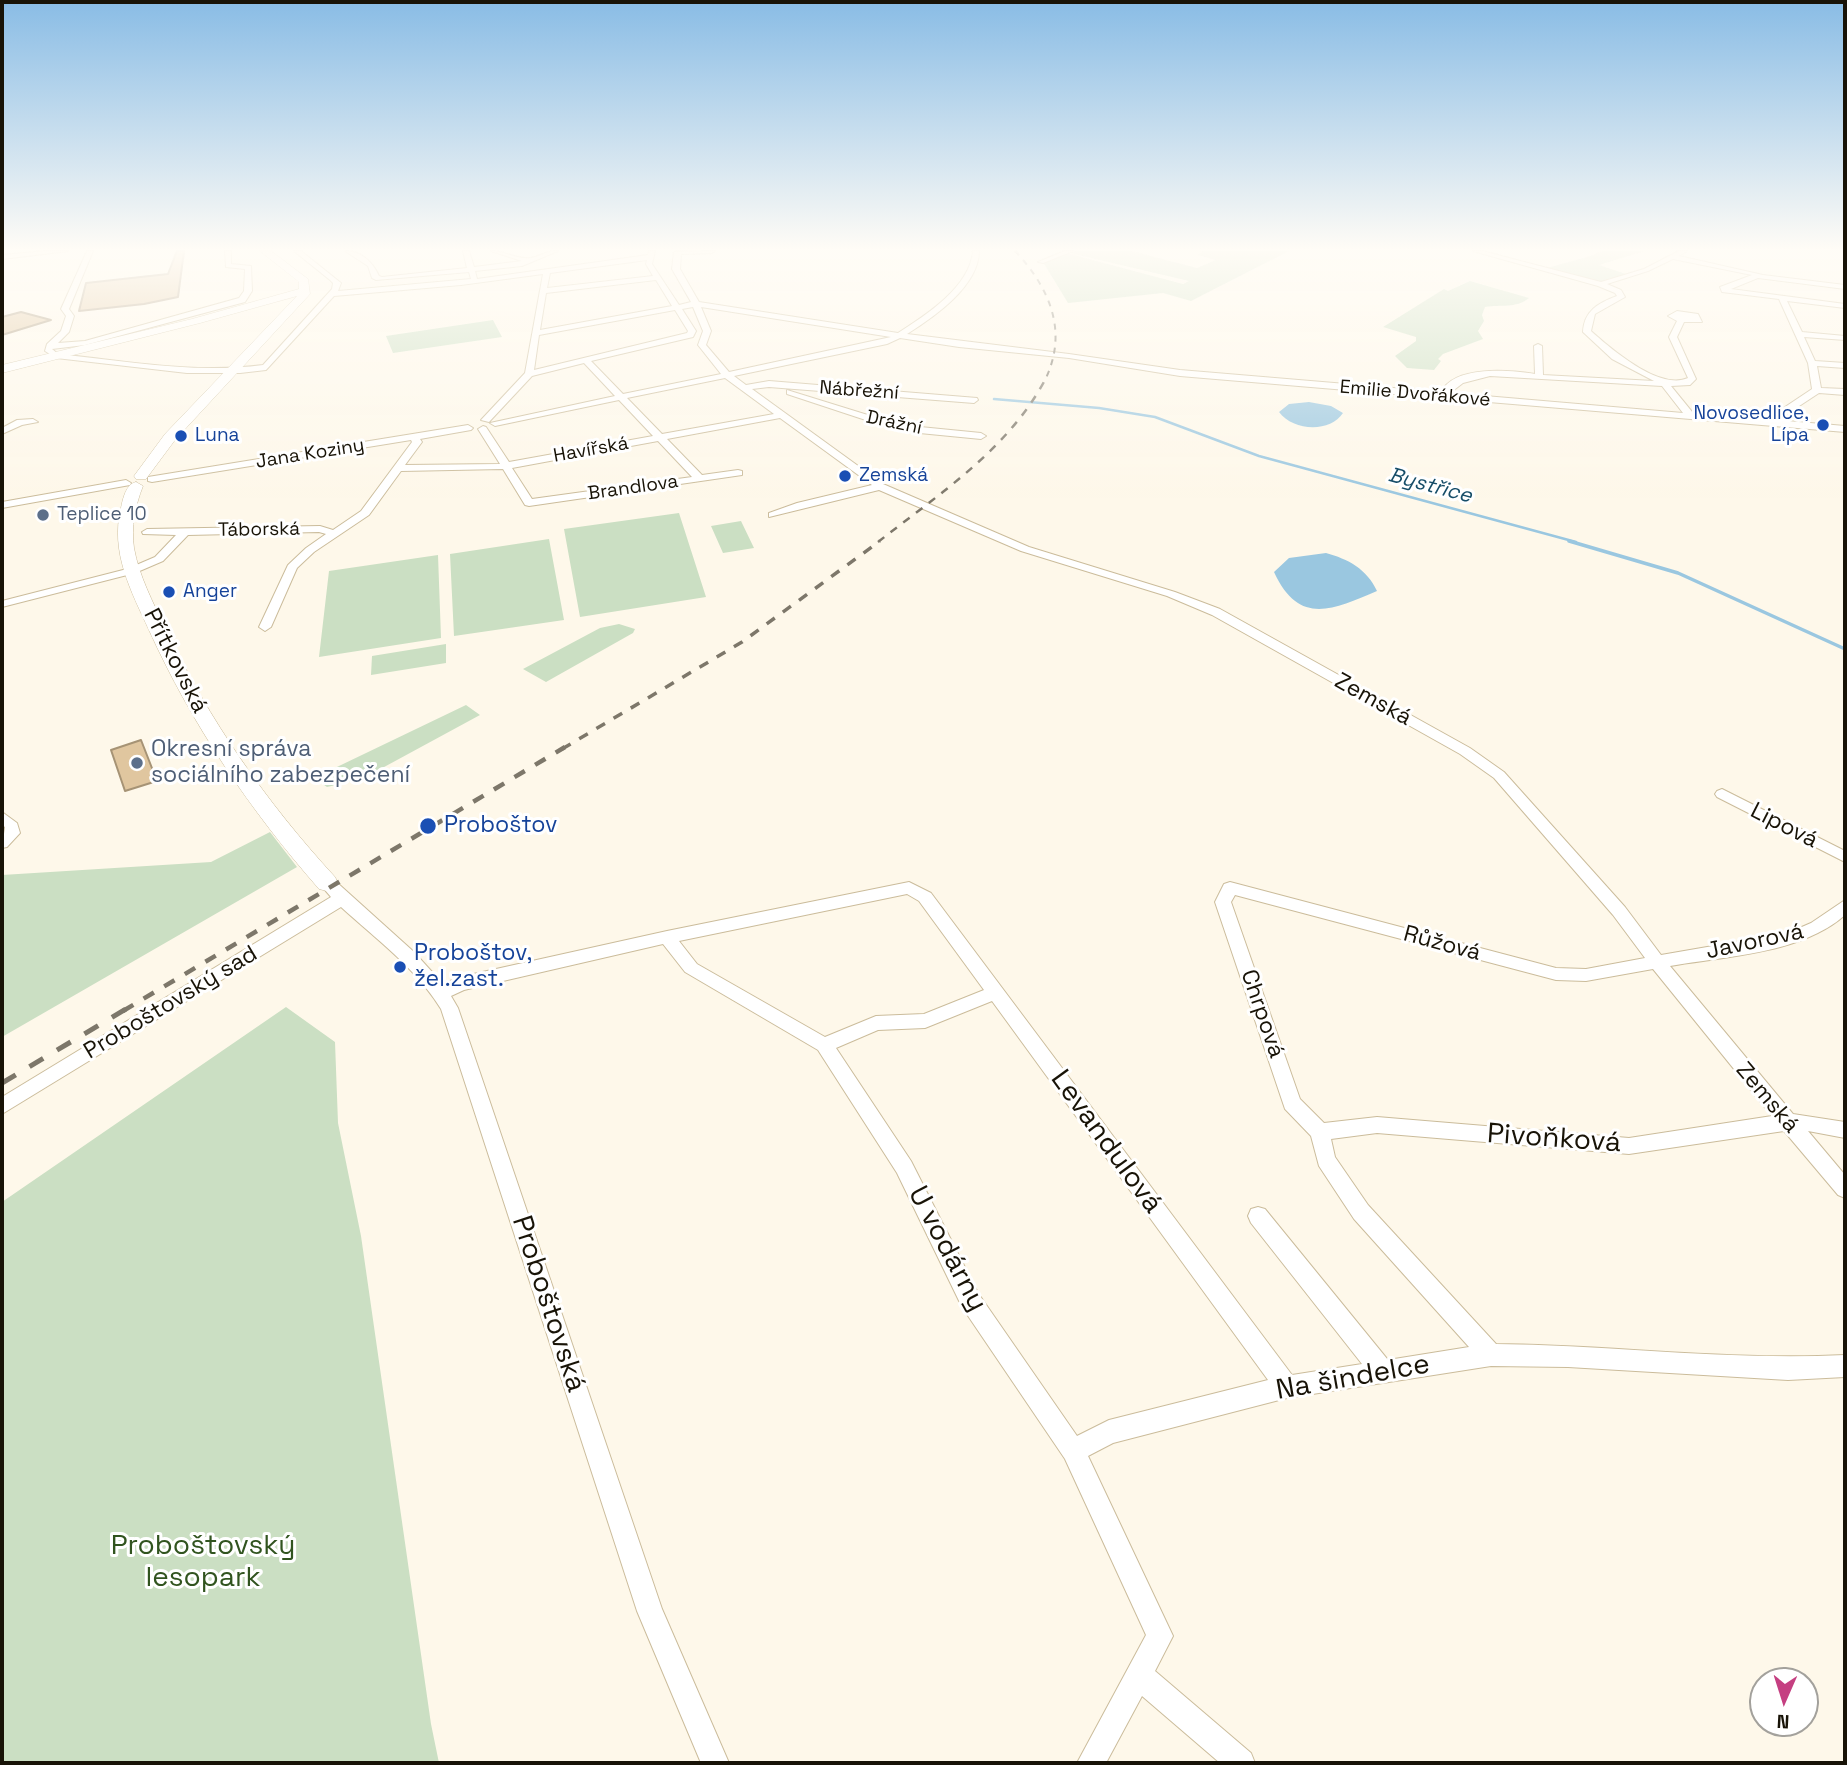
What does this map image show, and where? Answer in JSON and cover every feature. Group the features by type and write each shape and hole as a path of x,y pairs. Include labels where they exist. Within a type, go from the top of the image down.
{"street":[{"path":"53,351 64,333"},
{"path":"2,369 53,351 121,333"},
{"path":"53,351 131,333"},
{"name":"Přítkovská","path":"268,333 170,437 139,481 125,530 126,550 131,570 181,680 221,746 279,827 334,891"},
{"path":"53,351 166,367 231,371 266,367 296,333"},
{"path":"507,466 488,424 529,374 537,333"},
{"path":"529,374 690,333"},
{"name":"Zemská","path":"706,333 702,345 728,376 879,486 1025,549 1171,594 1216,612 1465,751 1499,775 1619,911 1683,997 1845,1189"},
{"name":"Emilie Dvořákové","path":"883,333 1167,371 1845,429"},
{"path":"900,336 903,333"},
{"path":"1589,333 1615,356 1665,384 1690,416"},
{"path":"1447,396 1446,391 1450,387 1477,376 1503,373 1640,385 1687,383 1692,379 1673,337 1675,333"},
{"path":"1817,390 1812,362 1799,334 1845,338"},
{"name":"Jana Koziny","path":"2,505 415,438 468,428 472,423 488,424 861,349 900,336"},
{"path":"1538,346 1539,377"},
{"path":"586,361 701,479"},
{"path":"1812,362 1845,365"},
{"name":"Nábřežní","path":"744,388 769,384 974,400"},
{"name":"Drážní","path":"769,384 899,428 981,436"},
{"path":"1783,423 1779,415 1817,390 1845,392"},
{"name":"Havířská","path":"398,468 494,468 782,415"},
{"path":"2,431 20,422 33,422"},
{"path":"265,627 292,567 333,533 365,513 417,442 415,438"},
{"name":"Brandlova","path":"507,466 529,503 738,473"},
{"path":"773,515 801,505 879,486"},
{"name":"Táborská","path":"147,532 320,529 333,533"},
{"name":"Táborská","path":"2,604 131,570 159,559 185,532"},
{"name":"Lipová","path":"1722,794 1845,857"},
{"path":"2,817 12,826 12,833 2,843"},
{"name":"Levandulová","path":"667,937 909,888 926,897 1287,1387"},
{"name":"Růžová","path":"1230,888 1556,974 1586,975 1657,962"},
{"name":"Chrpová","path":"1230,888 1223,902 1293,1103 1320,1132"},
{"name":"Proboštovská","path":"334,891 412,959 441,992 460,1036 650,1611 715,1763"},
{"name":"Proboštovský sad","path":"2,1107 334,891"},
{"name":"Javorová","path":"1657,962 1806,934 1829,922 1845,906"},
{"path":"441,992 460,984 667,937"},
{"name":"U vodárny","path":"667,937 691,968 824,1045 904,1167 970,1300 1073,1451"},
{"path":"824,1045 876,1023 925,1021 996,992"},
{"name":"Pivoňková","path":"1320,1132 1377,1125 1629,1146 1787,1122 1810,1123 1845,1130"},
{"path":"1320,1132 1326,1160 1361,1212 1491,1355"},
{"path":"1258,1216 1383,1372"},
{"name":"Na šindelce","path":"1073,1451 1110,1432 1287,1387 1491,1355 1568,1356 1788,1369 1845,1366"},
{"path":"1073,1451 1160,1636 1091,1763"},
{"path":"1139,1675 1241,1763"}],"green space":[{"path":"404,333 500,333 502,337 393,353 386,336"},
{"path":"1404,333 1479,333 1483,339 1443,354 1434,370 1407,368 1395,356 1416,341 1416,337"},
{"path":"679,513 706,597 580,617 564,529"},
{"path":"741,521 754,548 723,553 711,526"},
{"path":"549,539 564,620 454,636 450,554"},
{"path":"438,555 441,638 319,657 329,571"},
{"path":"619,624 635,629 633,633 546,682 523,669 600,628"},
{"path":"446,644 446,663 371,675 372,656"},
{"path":"466,705 480,715 362,779 327,787 314,778"},
{"path":"270,832 297,867 2,1037 2,875 211,862"},
{"name":"Proboštovský lesopark","path":"286,1007 335,1042 338,1123 361,1236 431,1724 439,1763 2,1763 2,1202"}],"water":[{"path":"1309,402 1331,406 1343,413 1329,424 1311,427 1293,423 1279,412 1289,404"},
{"path":"1326,553 1356,566 1368,577 1377,591 1331,608 1306,607 1294,600 1274,572 1289,558"}],"building":[{"name":"Okresní správa sociálního zabezpečení","path":"141,740 157,781 125,791 111,750"}],"waterway":[{"name":"Bystřice","path":"994,399 1099,408 1155,417 1259,456 1576,542"},
{"name":"Bystřice","path":"1569,541 1678,573 1845,649"}],"railway":[{"path":"1045,379 1052,362 1055,333"},
{"path":"878,542 948,488 993,448 1013,427 1045,379"},
{"path":"562,749 742,642 880,541"},
{"path":"123,1011 565,747"},
{"path":"2,1083 126,1009"}],"place":[{"name":"Novosedlice, Lípa","path":"1823,425"},
{"name":"Luna","path":"181,436"},
{"name":"Zemská","path":"845,476"},
{"name":"Teplice 10","path":"43,515"},
{"name":"Anger","path":"169,592"},
{"name":"Okresní správa sociálního zabezpečení","path":"137,763"},
{"name":"Proboštov","path":"428,826"},
{"name":"Proboštov, žel.zast.","path":"400,967"}]}
